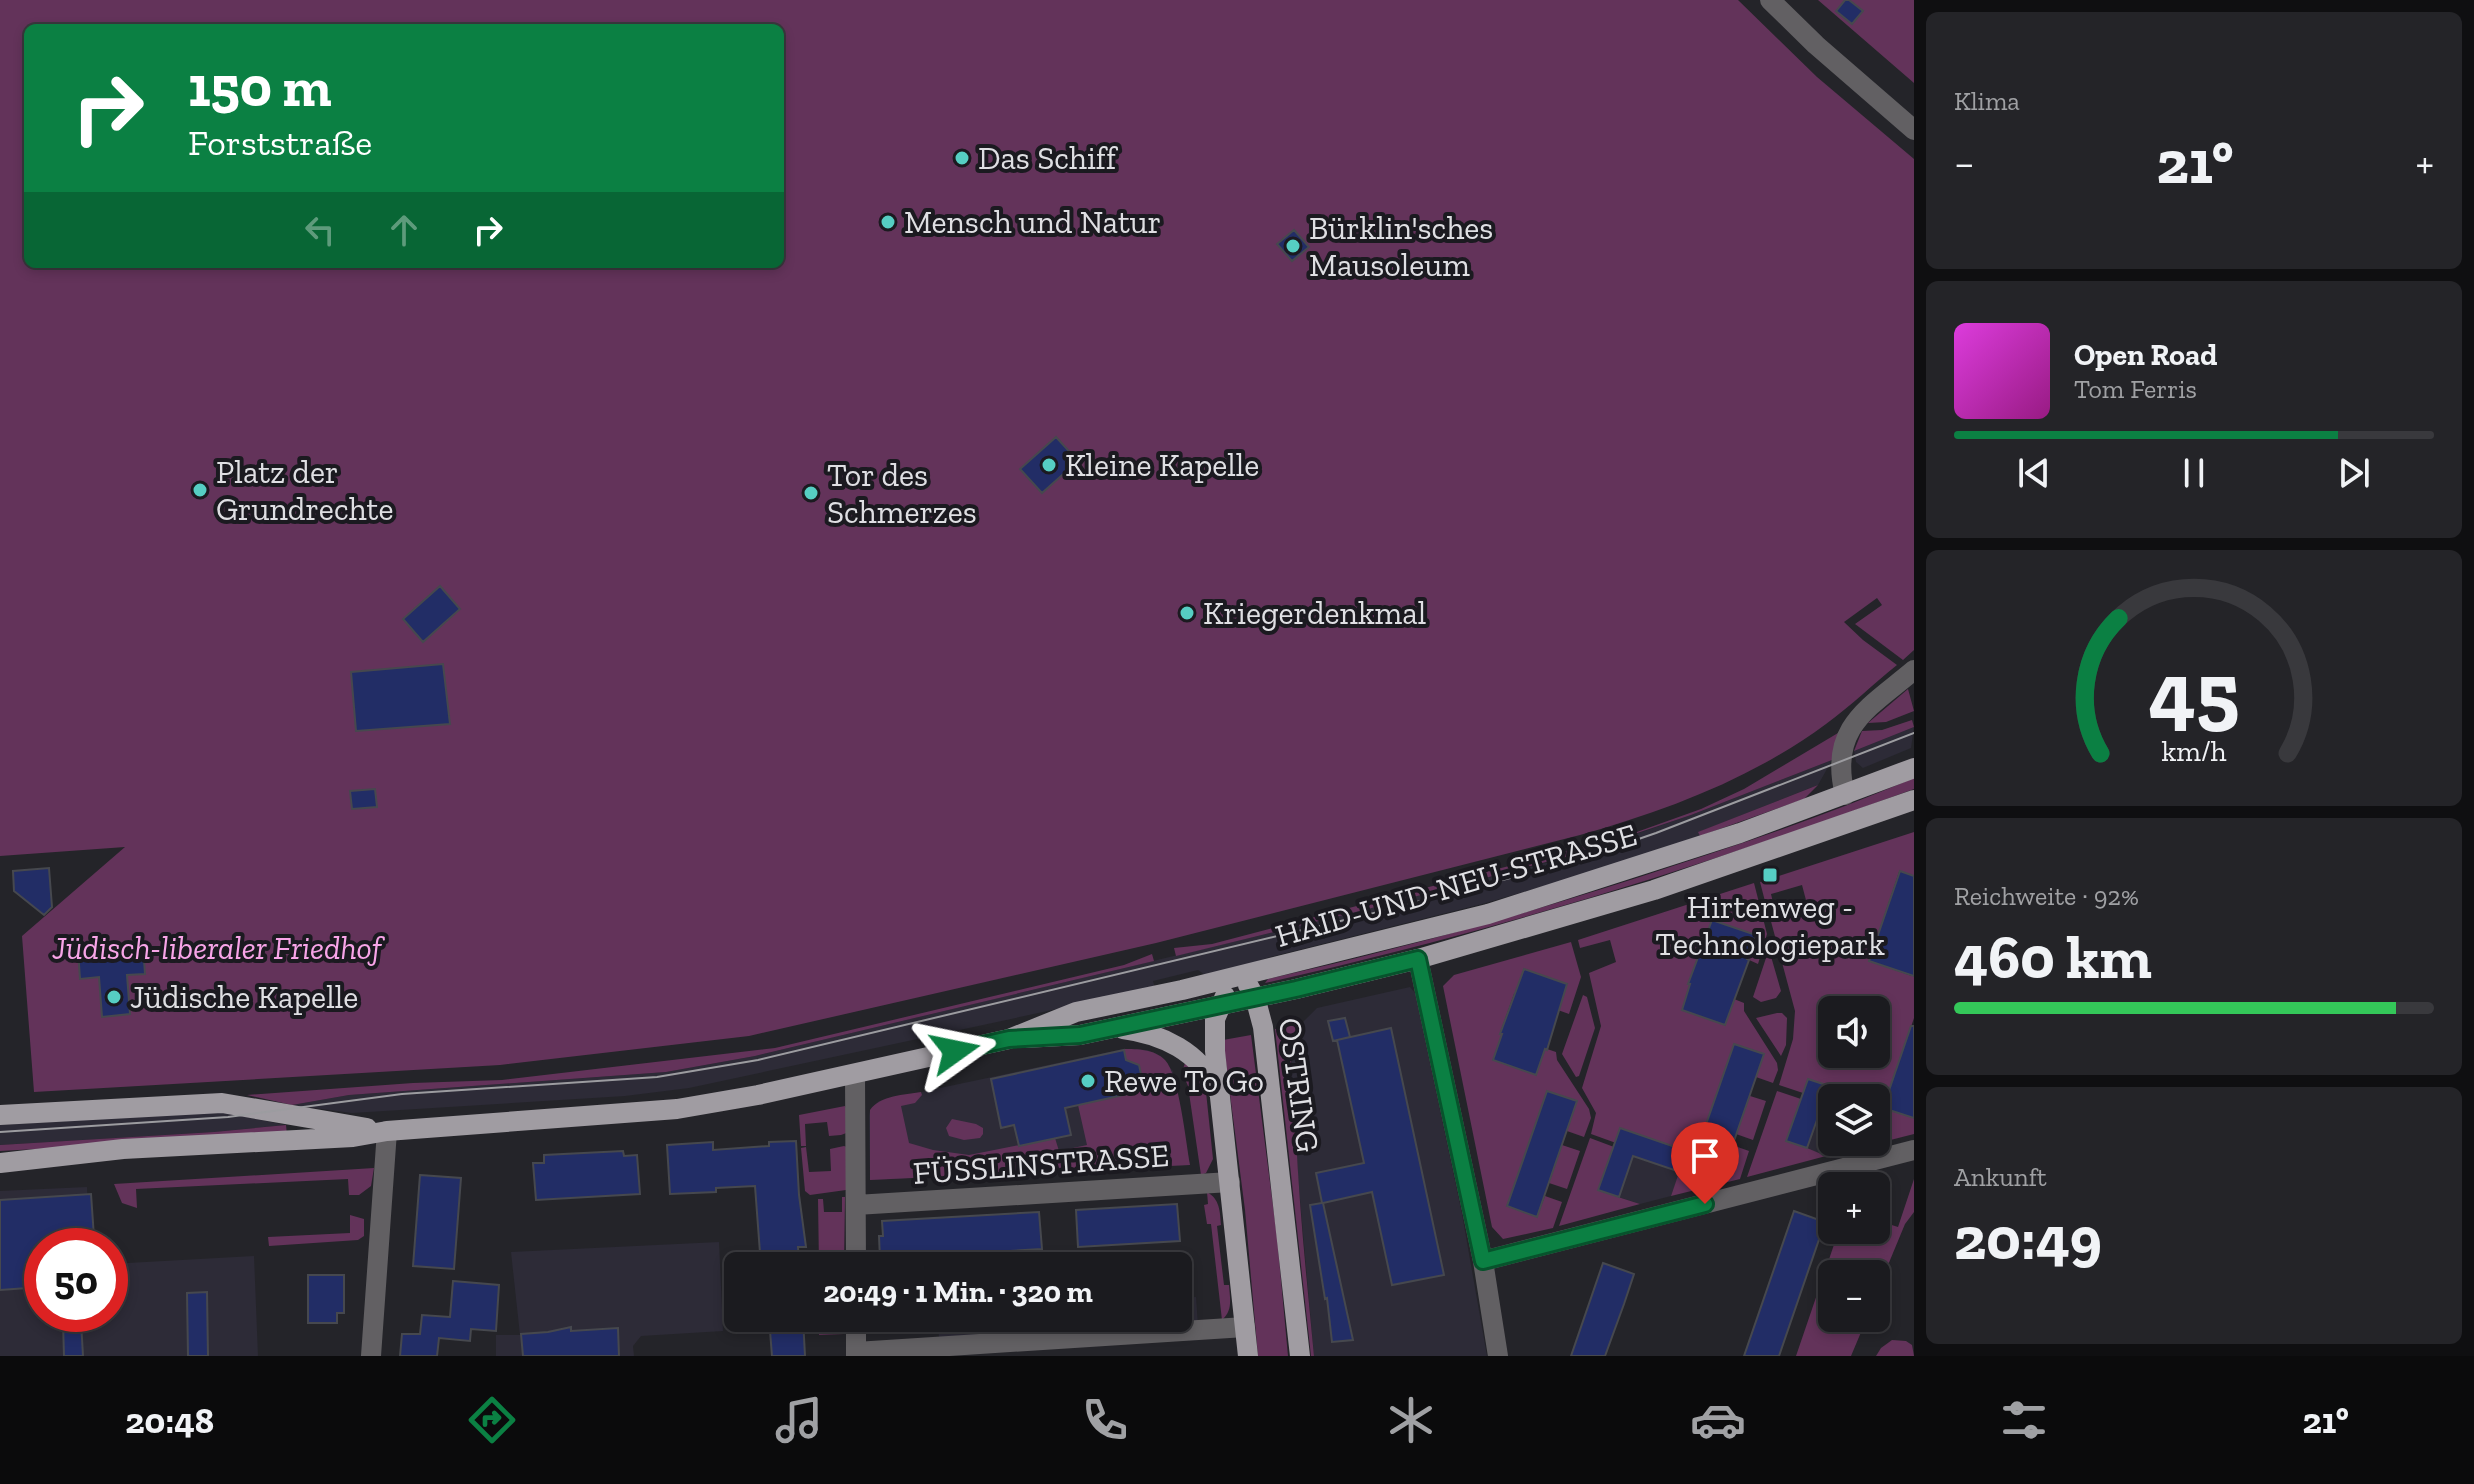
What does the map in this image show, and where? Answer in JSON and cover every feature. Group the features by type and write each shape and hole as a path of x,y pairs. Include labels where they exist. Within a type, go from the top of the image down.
{"main road":[{"name":"HAID-UND-NEU-STRASSE","path":"0,1163 123,1149 353,1137 387,1131 677,1109 758,1095 1009,1039 1076,1012 1488,914 1619,874 1914,768"},
{"name":"HAID-UND-NEU-STRASSE","path":"1009,1039 1080,1035 1418,959 1668,885 1914,800"},
{"name":"OSTRING","path":"1241,975 1255,997 1263,1027 1300,1356"},
{"path":"1241,975 1220,1004 1214,1038 1248,1356"},
{"path":"1111,1028 1143,1032 1186,1051 1205,1070 1218,1094"},
{"name":"HAID-UND-NEU-STRASSE","path":"0,1115 222,1103 387,1131"}],"street":[{"path":"1770,0 1816,45 1914,130"},
{"path":"1845,795 1840,772 1849,729 1914,670"},
{"path":"1418,959 1483,1261 1498,1356"},
{"path":"855,1074 856,1252"},
{"path":"371,1356 387,1131"},
{"path":"1483,1261 1914,1150"},
{"name":"FÜSSLINSTRASSE","path":"856,1205 1230,1182"},
{"path":"856,1332 856,1354 1245,1327"}],"shaded area":[{"path":"1914,727 1911,748 1863,768 1856,762 1854,751"},
{"path":"1832,760 1818,785 1699,832 1700,836 1482,904 1270,957 1217,975 1208,977 1198,970 1153,981 1155,988 689,1088 625,1096 352,1113 292,1105 349,1095 666,1072 755,1056 1295,927 1569,857 1691,815"},
{"path":"1410,987 1415,993 1462,1214 1487,1356 1314,1356 1296,1128 1290,1088 1293,1043 1301,1024 1317,1008"},
{"path":"1123,1049 1147,1050 1157,1054 1173,1071 1190,1165 870,1180 869,1116 870,1110 879,1101"},
{"path":"1808,1081 1818,1084 1818,1153 1807,1149"},
{"path":"228,1113 286,1125 0,1145 0,1125"},
{"path":"1620,1130 1687,1153 1671,1196 1640,1204 1618,1197"},
{"path":"87,1187 88,1228 24,1228 24,1332 128,1332 128,1263 254,1256 258,1356 0,1356 0,1191"},
{"path":"719,1242 723,1331 641,1336 633,1346 634,1356 496,1356 496,1335 520,1335 511,1252"},
{"path":"1192,1297 1196,1297 1198,1325 1192,1325"},
{"path":"939,1332 1068,1332 939,1339"}],"green space":[{"name":"Jüdisch-liberaler Friedhof","path":"0,0 1738,0 1817,77 1914,159 1914,650 1903,660 1855,624 1882,605 1877,598 1844,622 1897,665 1835,717 1798,743 1739,776 1677,803 1580,835 1156,943 749,1036 500,1065 34,1092 22,936 125,847 0,856"},
{"path":"1818,0 1914,0 1914,83"},
{"path":"1908,689 1914,711 1886,722 1868,723"},
{"path":"1912,720 1914,727 1854,751 1862,731 1882,730"},
{"path":"1838,733 1832,760 1691,815 1569,856 1176,956 1174,948 1212,944 1634,833 1701,809 1744,789"},
{"path":"1914,778 1914,789 1674,872 1512,921 1265,983 1268,979 1424,941 1628,881 1798,824"},
{"path":"1818,785 1804,799 1700,836 1698,832"},
{"path":"1914,832 1914,876 1899,872 1869,961 1912,976 1914,971 1914,1018 1890,1089 1890,1084 1818,1084 1808,1081 1803,1093 1779,1085 1793,1039 1795,1011 1769,914 1807,904 1802,885 1771,894 1774,907 1767,909 1760,882"},
{"path":"1754,883 1767,934 1758,964 1747,959 1755,935 1703,944 1682,1009 1734,999 1744,1003 1744,1011 1777,1063 1778,1070 1773,1083 1756,1077 1695,1156 1724,1167 1732,1145 1749,1151 1740,1179 1671,1196 1686,1152 1616,1143 1591,1134 1596,1113 1582,1088 1601,1026 1589,973 1616,962 1610,940 1580,948 1578,940"},
{"path":"1571,942 1581,977 1569,1014 1514,994 1500,1033 1556,1052 1557,1060 1589,1109 1591,1118 1584,1137 1567,1131 1571,1118 1541,1108 1507,1206 1537,1217 1545,1196 1562,1202 1553,1228 1503,1239 1492,1227 1443,986 1454,975"},
{"path":"1770,953 1781,991 1776,998 1761,1002 1753,997"},
{"path":"1152,954 1154,961 755,1056 666,1072 349,1095 292,1105 247,1095 502,1080 775,1048 1124,965"},
{"path":"1583,995 1587,997 1595,1028 1579,1076 1576,1077 1562,1054"},
{"path":"1777,1013 1787,1018 1786,1045 1781,1056 1756,1018"},
{"path":"1301,1024 1292,1051 1291,1078 1314,1356 1311,1356 1275,1029"},
{"path":"1251,1035 1277,1237 1288,1356 1258,1356 1245,1210 1223,1040"},
{"path":"1123,1049 1156,1054 1170,1068 1178,1094 1190,1165 870,1180 870,1110 880,1101 900,1095 921,1092 915,1103 901,1106 909,1143 933,1150 969,1155 1055,1138 1059,1151 1087,1145 1078,1105 1133,1093"},
{"path":"1185,1063 1199,1078 1206,1092 1213,1159 1206,1173 1201,1175 1188,1086 1182,1072"},
{"path":"1777,1091 1801,1099 1807,1148 1818,1153 1818,1156 1826,1156 1747,1177"},
{"path":"1750,1096 1766,1101 1753,1140 1736,1134"},
{"path":"845,1106 850,1116 849,1132 829,1136 827,1122 805,1124 806,1146 801,1146 799,1115"},
{"path":"1890,1109 1913,1118 1914,1115 1914,1134 1890,1140"},
{"path":"952,1119 976,1124 983,1128 983,1134 980,1138 964,1140 949,1136 946,1128"},
{"path":"286,1125 287,1135 0,1151 0,1145"},
{"path":"1590,1138 1614,1147 1618,1197 1640,1204 1559,1226"},
{"path":"1562,1145 1580,1151 1567,1189 1549,1183"},
{"path":"806,1147 809,1172 831,1171 830,1149 847,1147 846,1190 810,1195 805,1191 801,1148"},
{"path":"374,1168 371,1186 359,1195 349,1195 348,1179 136,1189 137,1208 122,1203 114,1184"},
{"path":"1914,1179 1914,1212 1905,1224 1890,1260 1829,1260 1834,1244 1890,1244 1890,1224 1898,1227"},
{"path":"1207,1192 1215,1198 1220,1211 1221,1225 1217,1226 1224,1285 1229,1285 1229,1308 1222,1320 1211,1224 1207,1224 1204,1205 1208,1204"},
{"path":"842,1197 845,1197 844,1252 819,1252 818,1199 823,1199 824,1212 842,1212"},
{"path":"350,1215 364,1219 364,1236 358,1240 269,1246 268,1237 350,1233"},
{"path":"1818,1292 1818,1332 1861,1332 1851,1356 1796,1356"},
{"path":"819,1332 844,1332 844,1334 819,1335"},
{"path":"1892,1340 1906,1341 1912,1345 1914,1356 1876,1356"}],"building":[{"path":"1845,0 1863,11 1852,24 1836,11"},
{"name":"Bürklin'sches Mausoleum","path":"1294,230 1309,247 1292,261 1277,244"},
{"name":"Kleine Kapelle","path":"1056,437 1078,461 1042,493 1020,469"},
{"path":"440,586 460,609 423,642 403,619"},
{"path":"443,664 450,724 356,731 351,672"},
{"path":"375,789 377,807 352,809 350,791"},
{"path":"49,868 52,907 44,915 14,891 13,871"},
{"path":"1900,871 1914,876 1914,976 1869,961"},
{"path":"1712,920 1756,935 1725,1025 1682,1010 1688,984"},
{"name":"Jüdische Kapelle","path":"143,946 145,974 127,975 130,1014 102,1017 99,977 80,979 78,950"},
{"path":"1524,969 1567,984 1536,1075 1493,1060"},
{"path":"1345,1018 1350,1037 1333,1041 1328,1021"},
{"path":"1911,1026 1914,1026 1914,1118 1890,1110 1890,1088"},
{"path":"1391,1028 1444,1275 1392,1285 1372,1192 1323,1203 1353,1340 1332,1342 1310,1205 1322,1203 1316,1173 1364,1163 1337,1040"},
{"path":"1734,1044 1764,1054 1725,1167 1695,1156"},
{"path":"1124,1050 1126,1060 1139,1065 1143,1083 1135,1085 1137,1092 1065,1108 1071,1135 1019,1146 1014,1125 1001,1128 991,1079"},
{"path":"1808,1079 1823,1084 1818,1084 1818,1117 1807,1148 1786,1141"},
{"path":"1547,1091 1577,1101 1537,1217 1507,1206"},
{"path":"1620,1128 1687,1151 1680,1172 1633,1156 1619,1197 1598,1190"},
{"path":"796,1141 806,1247 798,1247 798,1252 760,1252 755,1186 670,1194 667,1145 713,1142 713,1150 769,1146 769,1142"},
{"path":"623,1151 624,1156 637,1155 640,1194 536,1200 533,1163 544,1163 544,1155"},
{"path":"420,1175 461,1178 454,1269 413,1266"},
{"path":"91,1194 93,1228 24,1228 24,1288 0,1290 0,1200"},
{"path":"1177,1204 1180,1241 1078,1247 1076,1210"},
{"path":"1794,1211 1818,1220 1818,1242 1779,1356 1744,1356"},
{"path":"1039,1212 1042,1249 880,1252 882,1221"},
{"path":"1603,1263 1634,1274 1624,1304 1605,1356 1571,1356"},
{"path":"308,1275 344,1275 344,1313 337,1313 337,1323 308,1323"},
{"path":"453,1281 499,1285 496,1331 471,1329 470,1341 439,1338 437,1356 400,1356 402,1334 420,1334 422,1315 450,1317"},
{"path":"207,1292 208,1356 188,1356 187,1293"},
{"path":"571,1327 571,1331 618,1328 619,1356 523,1356 521,1334"},
{"path":"63,1332 82,1332 83,1356 64,1356"},
{"path":"770,1332 804,1332 805,1356 772,1356"}],"tram line":[{"path":"0,1132 228,1117 402,1094 657,1077 758,1060 1374,913 1572,862 1656,833 1914,733"}],"place":[{"name":"Das Schiff","path":"962,158"},
{"name":"Mensch und Natur","path":"888,222"},
{"name":"Bürklin'sches Mausoleum","path":"1293,246"},
{"name":"Kleine Kapelle","path":"1049,465"},
{"name":"Platz der Grundrechte","path":"200,490"},
{"name":"Tor des Schmerzes","path":"811,493"},
{"name":"Kriegerdenkmal","path":"1187,613"},
{"name":"Hirtenweg - Technologiepark","path":"1770,875"},
{"name":"Jüdische Kapelle","path":"114,997"},
{"name":"Rewe To Go","path":"1088,1081"}],"route":[{"path":"955,1051 1009,1039 1080,1035 1296,989 1418,959 1483,1261 1705,1204"}]}
